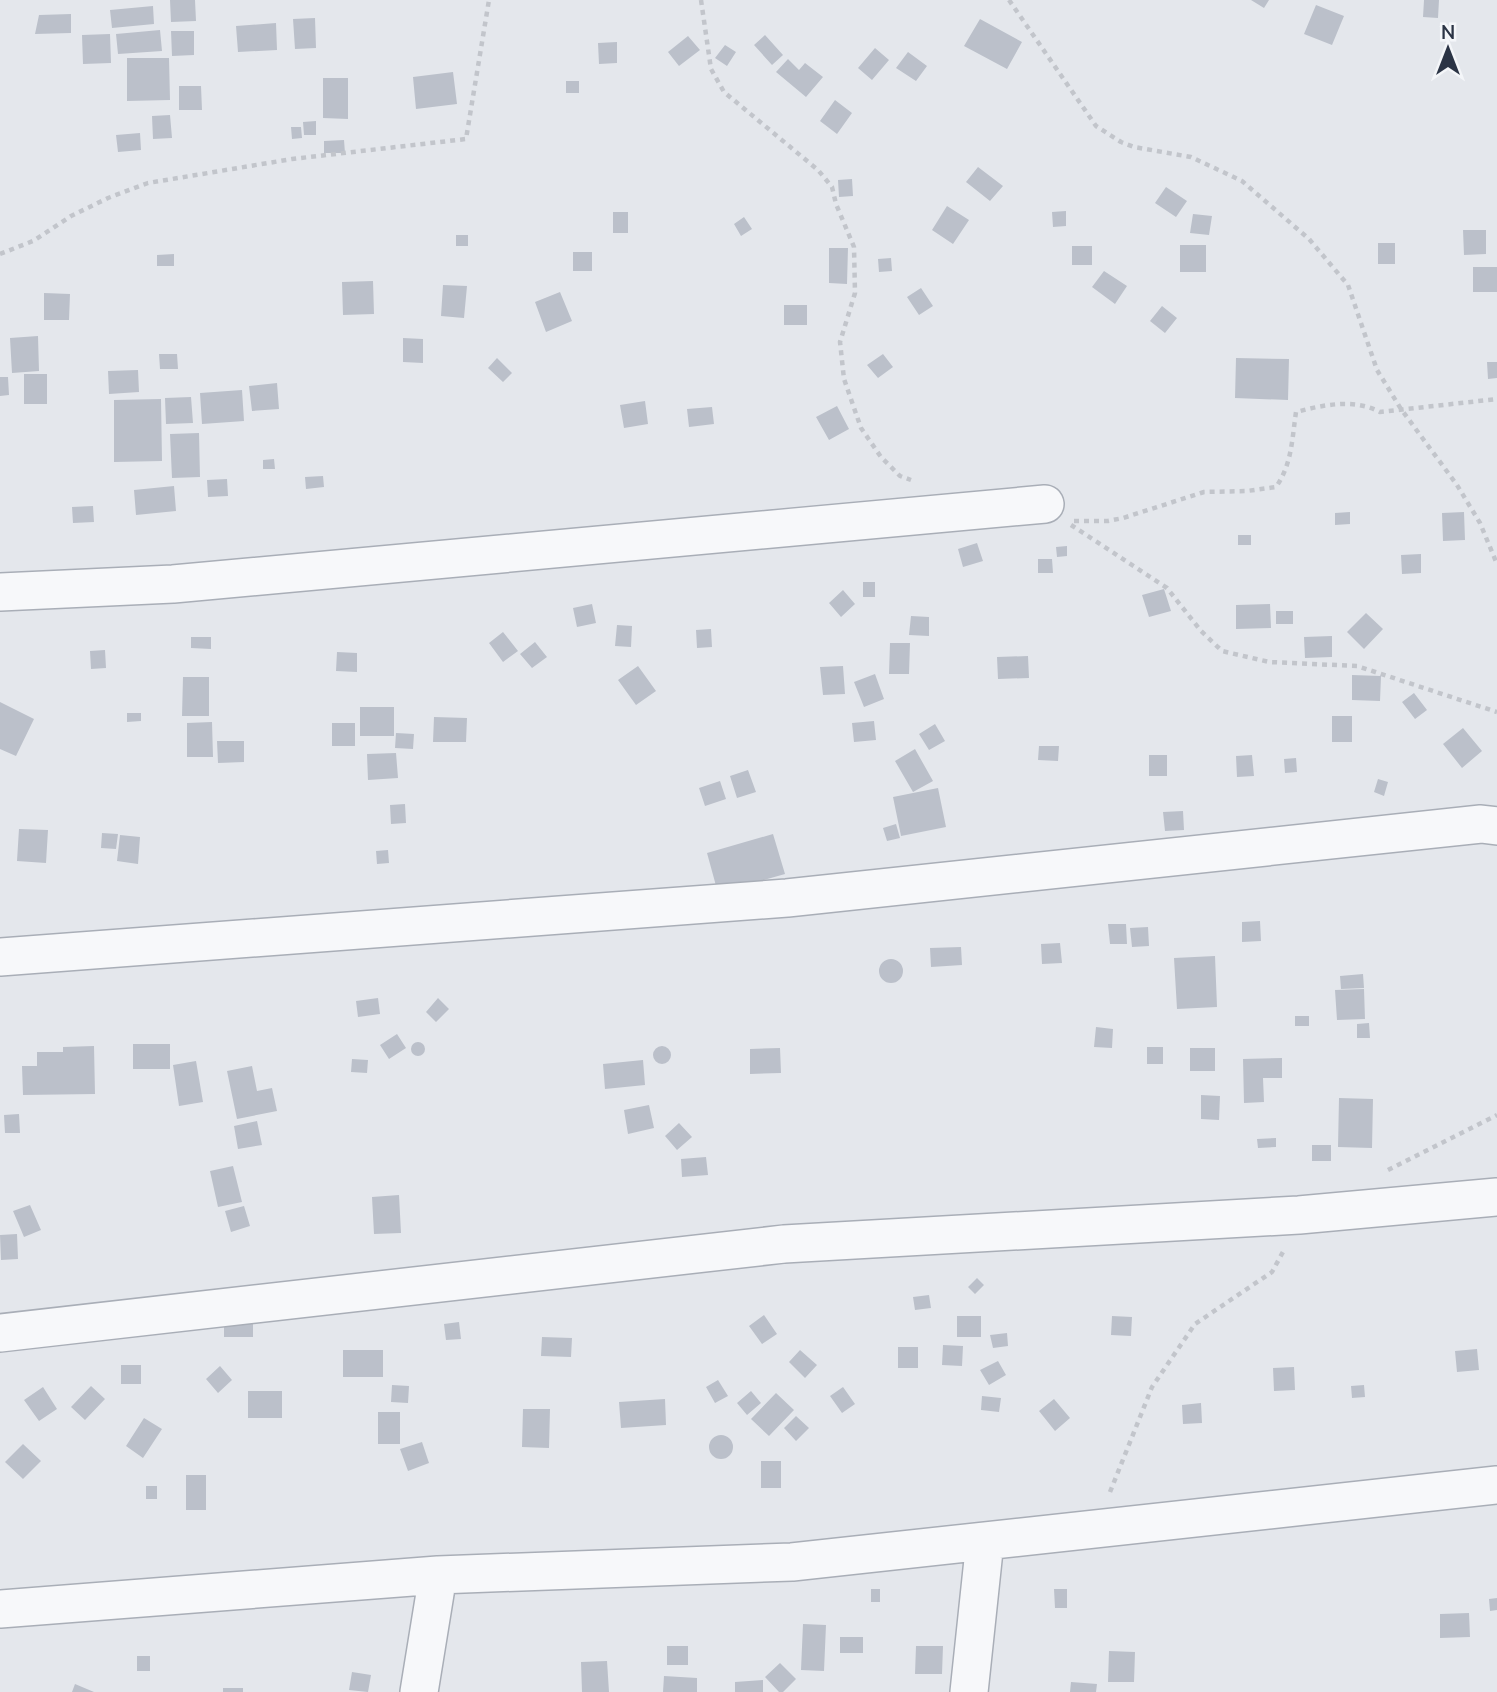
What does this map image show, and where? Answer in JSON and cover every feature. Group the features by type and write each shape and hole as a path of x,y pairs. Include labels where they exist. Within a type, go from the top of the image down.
{"street":[{"path":"0,592 173,584 1045,503"},
{"path":"0,957 787,898 1467,825 1497,826"},
{"path":"0,1333 784,1244 1299,1215 1497,1197"},
{"path":"0,1609 438,1575 792,1562 1497,1485"},
{"path":"970,1692 985,1541"},
{"path":"419,1692 438,1575"}],"path":[{"path":"0,254 33,241 71,216 108,198 148,183 292,159 466,139 489,0"},
{"path":"701,0 712,69 724,92 818,170 832,187 835,204 854,247 856,293 840,342 844,379 861,428 881,457 900,476 920,483"},
{"path":"1009,0 1096,126 1134,147 1191,157 1242,181 1309,239 1348,285 1377,370 1401,409 1457,485 1480,523 1497,564"},
{"path":"1497,399 1380,412 1367,405 1339,404 1296,412 1290,461 1276,487 1205,492 1137,515 1108,521 1066,521 1167,588 1201,631 1222,651 1269,662 1357,666 1497,712"},
{"path":"1385,1171 1497,1115"},
{"path":"1096,1528 1152,1388 1195,1324 1272,1272 1299,1215"}],"building":[{"path":"170,0 195,0 196,21 171,22"},
{"path":"1251,0 1269,0 1264,8"},
{"path":"1424,0 1439,0 1438,18 1423,17"},
{"path":"1316,5 1344,16 1332,45 1304,34"},
{"path":"153,6 154,24 112,28 110,10"},
{"path":"71,14 71,33 35,34 39,15"},
{"path":"315,18 316,48 295,49 293,19"},
{"path":"980,19 1022,42 1007,69 964,46"},
{"path":"276,23 277,50 238,52 236,26"},
{"path":"160,30 162,51 118,54 116,34"},
{"path":"171,31 194,31 194,55 172,56"},
{"path":"110,34 111,63 83,64 82,35"},
{"path":"765,35 783,55 772,65 754,45"},
{"path":"688,36 700,50 679,66 668,52"},
{"path":"617,42 617,63 599,64 598,43"},
{"path":"725,45 736,52 727,66 715,58"},
{"path":"875,48 889,60 872,80 858,68"},
{"path":"908,52 927,66 916,81 896,68"},
{"path":"127,58 169,58 170,100 127,101"},
{"path":"788,59 799,70 805,63 823,77 806,97 776,72"},
{"path":"453,72 457,104 416,109 413,77"},
{"path":"323,78 348,78 348,119 323,118"},
{"path":"566,81 579,81 579,93 566,93"},
{"path":"179,86 201,86 202,110 179,110"},
{"path":"835,100 852,113 837,134 820,121"},
{"path":"170,115 172,138 153,139 152,116"},
{"path":"316,121 316,135 304,135 303,122"},
{"path":"291,127 301,127 302,138 292,139"},
{"path":"140,133 141,150 118,152 116,135"},
{"path":"344,140 345,153 324,153 324,141"},
{"path":"978,167 1003,186 990,201 966,182"},
{"path":"852,179 853,196 839,197 838,180"},
{"path":"1166,187 1187,201 1176,217 1155,203"},
{"path":"947,206 969,220 953,244 932,230"},
{"path":"1066,211 1066,226 1053,227 1052,212"},
{"path":"613,212 628,212 628,233 613,233"},
{"path":"1193,214 1212,216 1209,235 1190,233"},
{"path":"744,217 752,229 741,236 734,224"},
{"path":"1463,230 1486,230 1486,254 1464,255"},
{"path":"456,235 468,235 468,246 456,246"},
{"path":"1378,243 1395,243 1395,264 1378,264"},
{"path":"1180,245 1206,245 1206,272 1180,272"},
{"path":"1072,246 1092,246 1092,265 1072,265"},
{"path":"829,248 848,248 847,284 829,283"},
{"path":"573,252 592,252 592,271 573,271"},
{"path":"174,254 174,266 157,266 157,255"},
{"path":"891,258 892,271 879,272 878,259"},
{"path":"1473,267 1497,267 1497,292 1473,292"},
{"path":"1104,271 1127,286 1115,304 1092,287"},
{"path":"373,281 374,314 343,315 342,282"},
{"path":"443,285 467,286 464,318 441,316"},
{"path":"921,288 933,306 919,315 907,297"},
{"path":"560,292 572,321 546,332 535,302"},
{"path":"44,293 70,294 69,320 44,320"},
{"path":"784,305 807,305 807,325 784,325"},
{"path":"1162,306 1177,318 1165,333 1150,321"},
{"path":"38,336 39,371 12,373 10,338"},
{"path":"403,338 423,339 423,363 403,362"},
{"path":"159,354 177,354 178,369 160,369"},
{"path":"883,354 893,367 878,378 867,365"},
{"path":"497,358 512,373 503,382 488,368"},
{"path":"1236,358 1289,359 1288,400 1235,398"},
{"path":"1487,362 1497,362 1497,378 1488,379"},
{"path":"138,370 139,392 109,394 108,371"},
{"path":"24,374 47,374 47,404 24,404"},
{"path":"0,377 8,377 9,395 0,396"},
{"path":"277,383 279,409 252,411 249,386"},
{"path":"242,390 244,421 202,424 200,393"},
{"path":"191,397 193,423 166,424 165,398"},
{"path":"161,399 162,461 114,462 114,400"},
{"path":"645,401 648,424 624,428 620,405"},
{"path":"837,406 849,429 829,440 816,417"},
{"path":"712,407 714,424 689,427 687,409"},
{"path":"199,433 200,477 172,478 170,434"},
{"path":"274,459 275,469 263,469 263,460"},
{"path":"323,476 324,487 306,489 305,477"},
{"path":"227,479 228,496 208,497 207,480"},
{"path":"174,486 176,511 136,515 134,490"},
{"path":"93,506 94,522 73,523 72,507"},
{"path":"1350,512 1350,524 1335,525 1335,513"},
{"path":"1464,512 1465,540 1443,541 1442,513"},
{"path":"1238,535 1251,535 1251,545 1238,545"},
{"path":"977,543 983,561 963,567 958,549"},
{"path":"1067,546 1067,556 1057,557 1056,547"},
{"path":"1421,554 1421,573 1402,574 1401,555"},
{"path":"1038,559 1052,559 1053,573 1038,573"},
{"path":"863,582 875,582 875,597 863,597"},
{"path":"1164,589 1171,611 1149,617 1142,595"},
{"path":"843,590 855,604 841,617 829,603"},
{"path":"592,604 596,623 577,627 573,608"},
{"path":"1270,604 1271,628 1236,629 1236,605"},
{"path":"1276,611 1293,611 1293,624 1276,624"},
{"path":"1366,613 1383,629 1364,649 1347,632"},
{"path":"911,616 929,617 929,636 909,635"},
{"path":"617,625 632,626 631,647 615,646"},
{"path":"711,629 712,647 697,648 696,630"},
{"path":"503,632 518,651 503,662 489,643"},
{"path":"1332,636 1332,657 1305,658 1304,637"},
{"path":"191,637 211,637 211,649 191,648"},
{"path":"535,642 547,657 532,668 520,654"},
{"path":"890,643 910,643 909,674 889,674"},
{"path":"105,650 106,668 91,669 90,651"},
{"path":"337,652 357,653 357,672 336,671"},
{"path":"1028,656 1029,678 998,679 997,657"},
{"path":"638,666 656,691 636,705 618,680"},
{"path":"843,666 845,694 823,695 820,667"},
{"path":"875,674 884,699 864,707 854,682"},
{"path":"1352,675 1381,676 1380,701 1352,700"},
{"path":"183,677 209,677 209,716 182,716"},
{"path":"1414,693 1427,710 1415,719 1402,702"},
{"path":"0,702 34,719 16,756 0,749"},
{"path":"360,707 394,707 394,736 360,736"},
{"path":"127,713 141,713 141,721 127,722"},
{"path":"1332,716 1352,716 1352,742 1332,742"},
{"path":"434,717 467,718 466,742 433,742"},
{"path":"874,721 876,740 854,742 852,723"},
{"path":"212,722 213,757 187,757 187,723"},
{"path":"332,723 355,723 355,746 332,746"},
{"path":"935,724 945,741 929,750 919,734"},
{"path":"1463,728 1482,751 1462,768 1443,744"},
{"path":"396,733 414,734 413,749 395,748"},
{"path":"217,741 244,741 244,762 218,763"},
{"path":"1039,746 1059,746 1058,761 1038,760"},
{"path":"915,749 933,781 913,792 895,761"},
{"path":"396,753 398,778 368,780 367,754"},
{"path":"1149,755 1167,755 1167,776 1149,776"},
{"path":"1252,755 1254,776 1237,777 1236,756"},
{"path":"1296,758 1297,772 1285,773 1284,759"},
{"path":"748,770 756,792 737,798 730,776"},
{"path":"1378,779 1388,782 1384,796 1374,792"},
{"path":"720,781 726,799 705,806 699,788"},
{"path":"938,788 946,827 901,836 893,797"},
{"path":"405,804 406,823 391,824 390,805"},
{"path":"1183,811 1184,830 1165,831 1163,812"},
{"path":"896,824 900,838 887,841 883,828"},
{"path":"19,829 48,830 46,863 17,861"},
{"path":"102,833 118,834 116,849 101,848"},
{"path":"773,834 785,874 718,893 707,853"},
{"path":"120,835 140,837 138,864 117,861"},
{"path":"388,850 389,863 377,864 376,851"},
{"path":"1260,921 1261,941 1242,942 1242,922"},
{"path":"1108,924 1126,924 1127,944 1110,944"},
{"path":"1148,927 1149,946 1132,947 1130,928"},
{"path":"1060,943 1062,963 1042,964 1041,944"},
{"path":"961,947 962,965 931,967 930,948"},
{"path":"1215,956 1217,1007 1177,1009 1174,958"},
{"path":"891,959 902,966 903,971 896,982 891,983 880,976 879,971 886,960"},
{"path":"1363,974 1364,988 1341,989 1340,976"},
{"path":"1364,989 1365,1019 1337,1020 1335,990"},
{"path":"378,998 380,1014 358,1017 356,1001"},
{"path":"438,998 449,1009 436,1022 426,1012"},
{"path":"1295,1016 1309,1016 1309,1026 1295,1026"},
{"path":"1369,1023 1370,1038 1357,1038 1357,1024"},
{"path":"1096,1027 1113,1029 1112,1048 1094,1047"},
{"path":"397,1034 406,1048 389,1059 380,1045"},
{"path":"418,1042 423,1044 423,1054 418,1056 413,1054 411,1049 413,1044"},
{"path":"133,1044 170,1044 170,1069 133,1069"},
{"path":"94,1046 95,1094 23,1095 22,1066 37,1066 37,1052 63,1052 63,1047"},
{"path":"662,1046 668,1049 671,1055 668,1061 662,1064 656,1061 653,1055 656,1049"},
{"path":"1147,1047 1163,1047 1163,1064 1147,1064"},
{"path":"780,1048 781,1073 750,1074 750,1049"},
{"path":"1190,1048 1215,1048 1215,1071 1190,1071"},
{"path":"1282,1058 1282,1078 1263,1078 1264,1102 1244,1103 1243,1059"},
{"path":"352,1059 368,1060 367,1073 351,1072"},
{"path":"643,1060 645,1085 605,1089 603,1064"},
{"path":"196,1061 203,1102 179,1106 173,1065"},
{"path":"252,1066 257,1091 272,1088 277,1111 237,1119 227,1071"},
{"path":"1201,1095 1220,1096 1219,1120 1201,1119"},
{"path":"1339,1098 1373,1099 1372,1148 1338,1147"},
{"path":"649,1105 654,1128 628,1134 624,1110"},
{"path":"19,1114 20,1133 5,1133 4,1115"},
{"path":"257,1121 262,1145 238,1149 234,1126"},
{"path":"679,1123 692,1137 677,1150 665,1136"},
{"path":"1276,1138 1276,1147 1258,1148 1257,1139"},
{"path":"1312,1145 1331,1145 1331,1161 1312,1161"},
{"path":"706,1157 708,1175 682,1177 681,1159"},
{"path":"233,1166 242,1202 218,1207 210,1171"},
{"path":"399,1195 401,1233 374,1234 372,1197"},
{"path":"30,1205 41,1230 24,1237 13,1211"},
{"path":"244,1206 250,1226 231,1232 225,1211"},
{"path":"17,1234 18,1259 1,1260 0,1235"},
{"path":"977,1278 984,1285 975,1294 968,1287"},
{"path":"929,1295 931,1308 915,1310 913,1297"},
{"path":"764,1315 777,1334 762,1344 749,1326"},
{"path":"957,1316 981,1316 981,1337 957,1337"},
{"path":"1112,1316 1132,1317 1131,1336 1111,1335"},
{"path":"224,1318 253,1318 253,1337 224,1337"},
{"path":"459,1322 461,1339 446,1340 444,1324"},
{"path":"1007,1333 1008,1346 993,1348 990,1335"},
{"path":"542,1337 572,1338 571,1357 541,1356"},
{"path":"943,1345 963,1346 962,1366 942,1365"},
{"path":"898,1347 918,1347 918,1368 898,1368"},
{"path":"1477,1349 1479,1370 1457,1372 1455,1351"},
{"path":"343,1350 383,1350 383,1377 343,1377"},
{"path":"800,1350 817,1365 805,1378 789,1362"},
{"path":"998,1361 1006,1375 989,1385 980,1370"},
{"path":"121,1365 141,1365 141,1384 121,1384"},
{"path":"220,1366 232,1380 218,1393 206,1379"},
{"path":"1294,1367 1295,1390 1274,1391 1273,1368"},
{"path":"718,1380 728,1396 715,1403 706,1387"},
{"path":"392,1385 409,1386 408,1403 391,1402"},
{"path":"1364,1385 1365,1397 1352,1398 1351,1386"},
{"path":"91,1386 105,1399 85,1420 71,1407"},
{"path":"43,1387 57,1409 39,1421 24,1400"},
{"path":"843,1387 855,1404 842,1413 830,1396"},
{"path":"248,1391 282,1391 282,1418 248,1418"},
{"path":"751,1391 761,1403 747,1415 737,1403"},
{"path":"776,1393 794,1410 769,1436 751,1419"},
{"path":"982,1396 1001,1398 999,1412 981,1410"},
{"path":"665,1399 666,1425 621,1428 619,1402"},
{"path":"1054,1399 1070,1418 1055,1431 1039,1411"},
{"path":"1201,1403 1202,1423 1183,1424 1182,1405"},
{"path":"523,1409 550,1409 549,1448 522,1447"},
{"path":"378,1412 400,1412 400,1444 378,1444"},
{"path":"796,1416 809,1428 796,1441 784,1428"},
{"path":"144,1418 162,1429 143,1458 126,1446"},
{"path":"721,1435 732,1442 733,1447 726,1458 721,1459 710,1452 709,1447 716,1436"},
{"path":"422,1442 429,1463 408,1471 400,1449"},
{"path":"23,1444 41,1461 23,1479 5,1462"},
{"path":"761,1461 781,1461 781,1488 761,1488"},
{"path":"186,1475 206,1475 206,1510 186,1510"},
{"path":"146,1486 157,1486 157,1499 146,1499"},
{"path":"871,1589 880,1589 880,1602 871,1602"},
{"path":"1054,1589 1067,1589 1067,1608 1055,1608"},
{"path":"1497,1598 1497,1610 1490,1611 1489,1599"},
{"path":"1469,1613 1470,1637 1440,1638 1440,1614"},
{"path":"803,1624 826,1625 824,1671 801,1670"},
{"path":"840,1637 863,1637 863,1653 840,1653"},
{"path":"667,1646 688,1646 688,1665 667,1665"},
{"path":"916,1646 943,1646 942,1674 915,1674"},
{"path":"1109,1651 1135,1652 1134,1682 1108,1682"},
{"path":"137,1656 150,1656 150,1671 137,1671"},
{"path":"607,1661 609,1692 582,1692 581,1662"},
{"path":"780,1663 796,1679 783,1692 779,1692 765,1677"},
{"path":"352,1672 371,1675 368,1692 349,1690"},
{"path":"664,1676 697,1678 697,1692 663,1692"},
{"path":"763,1680 763,1692 735,1692 735,1682"},
{"path":"1071,1682 1097,1684 1096,1692 1070,1692"},
{"path":"75,1684 94,1692 72,1692"},
{"path":"223,1688 243,1688 243,1692 223,1692"}]}
